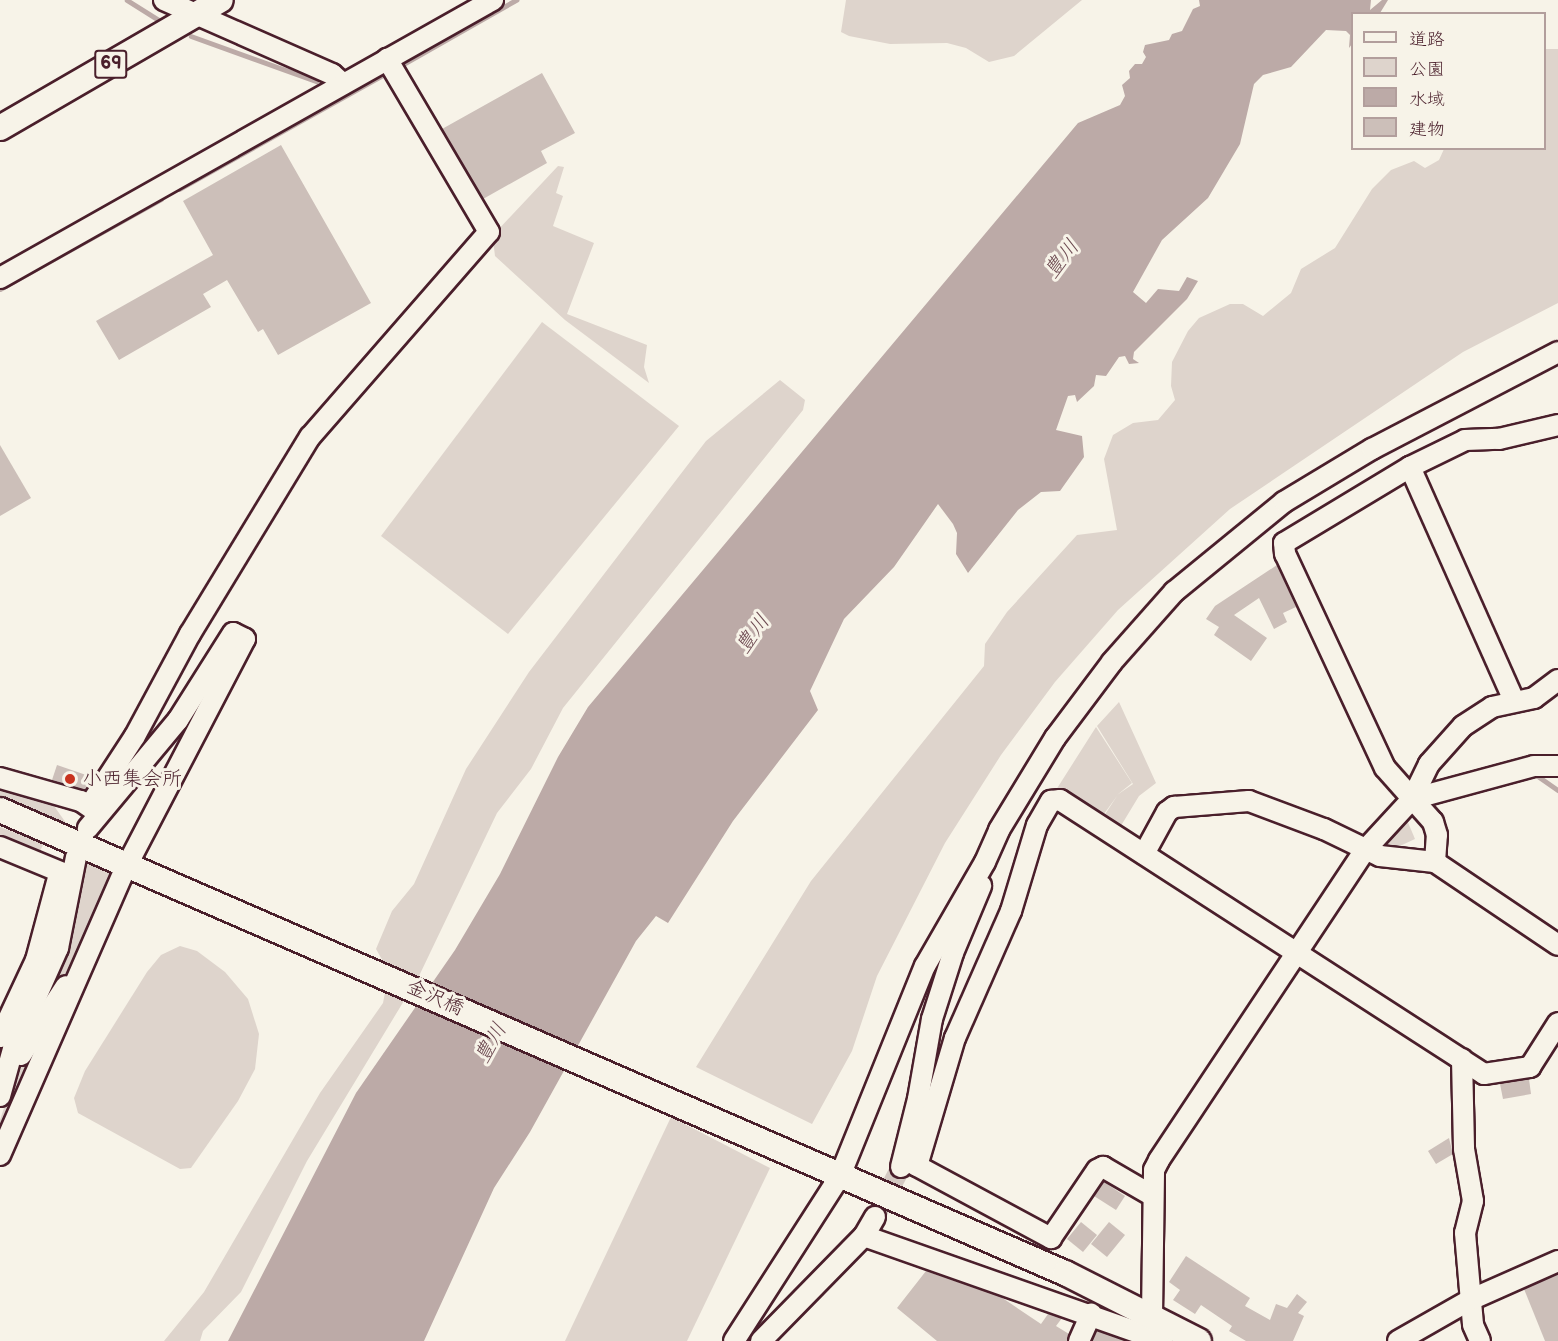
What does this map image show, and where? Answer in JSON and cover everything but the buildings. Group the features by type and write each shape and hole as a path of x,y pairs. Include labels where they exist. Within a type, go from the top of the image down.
{"main road":[{"name":"69","path":"0,128 222,0"},
{"name":"金沢橋","path":"0,810 129,863 1065,1274 1199,1341"}],"street":[{"path":"164,0 332,74 343,84"},
{"path":"0,278 493,0"},
{"path":"92,815 190,634 310,437 489,232 388,61"},
{"path":"734,1341 840,1176 925,966 985,862 999,830 1055,738 1112,662 1174,592 1284,501 1527,365 1558,352"},
{"path":"1527,365 1534,372 1558,367"},
{"path":"1435,862 1437,835 1433,822 1385,768 1285,554 1284,543 1410,467 1465,440 1519,436 1558,425"},
{"path":"1410,467 1514,702"},
{"path":"0,1155 80,979 129,863 245,639 233,633 178,720 92,815"},
{"path":"1152,1316 1154,1170 1159,1160 1365,850 1412,799 1430,764 1463,726 1492,707 1534,698 1558,681"},
{"path":"1412,799 1534,766 1558,766"},
{"path":"0,778 92,815"},
{"path":"908,1164 956,1038 1011,911 1037,825 1051,801 1060,800 1484,1074 1523,1070 1530,1067 1558,1023"},
{"path":"1144,854 1167,812 1174,807 1250,801 1324,829 1380,856 1435,862 1558,945"},
{"path":"0,847 64,875"},
{"path":"0,1037 36,960 64,875 76,856"},
{"path":"908,1164 932,1019 953,953 981,885 985,862"},
{"path":"0,1096 13,1049 58,948 64,875"},
{"path":"4,1076 67,985 80,979"},
{"path":"1462,1059 1464,1149 1473,1201 1465,1233 1473,1325 1480,1341"},
{"path":"908,1164 1051,1238 1097,1170 1103,1167 1154,1196"},
{"path":"761,1341 864,1236 875,1218"},
{"path":"864,1236 1091,1314 1162,1341"},
{"path":"1398,1341 1470,1300 1558,1261"},
{"path":"1079,1341 1091,1314"}],"green space":[{"path":"846,0 1082,0 1014,56 989,62 966,48 947,43 890,44 849,36 841,32"},
{"path":"1546,49 1558,49 1558,303 1463,352 1230,509 1118,610 1055,682 1001,755 945,843 877,976 852,1051 812,1124 696,1067 811,881 984,666 985,644 1007,612 1077,535 1117,530 1104,459 1113,435 1133,423 1158,420 1175,400 1171,386 1172,362 1188,331 1199,318 1230,304 1243,304 1263,316 1291,293 1301,269 1335,248 1372,189 1391,170 1414,161 1425,168 1439,160 1444,150 1546,150"},
{"path":"558,166 564,167 556,193 563,196 553,226 594,243 567,314 647,345 644,367 649,383 565,320 495,256 493,240 496,232"},
{"path":"542,322 679,426 508,634 381,536"},
{"path":"780,380 805,400 803,410 563,708 531,769 497,813 419,976 307,1161 241,1292 203,1331 200,1341 164,1341 204,1292 320,1093 383,1003 389,972 376,949 392,911 414,884 466,769 529,672 706,441"},
{"path":"1119,702 1156,783 1139,796 1119,829 1102,819 1117,796 1101,818 1056,790 1096,727 1132,783 1117,795 1133,784 1097,726"},
{"path":"0,786 52,803 66,823 0,801"},
{"path":"1404,813 1415,839 1389,851 1383,835"},
{"path":"0,827 44,843 38,855 0,839"},
{"path":"88,863 109,869 112,877 80,959 65,974 36,1025 32,1023 67,956 80,877"},
{"path":"180,946 197,951 225,972 248,999 259,1034 255,1069 238,1101 191,1168 180,1169 78,1113 74,1098 85,1071 147,972 161,955"},
{"path":"58,1005 0,1139 0,1120 13,1081"},
{"path":"671,1117 770,1168 687,1341 565,1341"}],"water":[{"name":"豊川","path":"1199,0 1371,0 1370,10 1382,0 1388,0 1381,12 1351,12 1351,45 1349,48 1350,35 1346,31 1326,30 1291,67 1263,75 1254,84 1240,144 1208,198 1162,240 1133,292 1146,303 1158,289 1179,291 1187,277 1198,281 1187,299 1134,352 1133,359 1139,363 1129,364 1125,356 1119,357 1106,376 1096,375 1094,386 1077,402 1075,395 1068,396 1056,430 1082,436 1084,457 1060,491 1041,492 1018,510 968,573 956,554 957,533 938,504 894,567 844,619 810,691 818,710 733,821 668,923 656,916 636,941 530,1132 494,1188 424,1341 228,1341 356,1093 455,950 500,874 558,757 588,707 1078,123 1120,105 1125,96 1122,85 1130,78 1129,71 1135,64 1142,64 1146,57 1143,52 1145,45 1169,40 1172,34 1182,31 1193,9 1200,6"}],"waterway":[{"path":"127,0 158,19"},
{"path":"398,67 516,0"},
{"path":"191,36 316,81"},
{"path":"179,189 388,72"},
{"path":"0,289 161,199"},
{"path":"1535,774 1558,790"}],"tunnel":[{"path":"875,1217 901,1167"}],"place":[{"name":"小西集会所","path":"70,779"}]}
